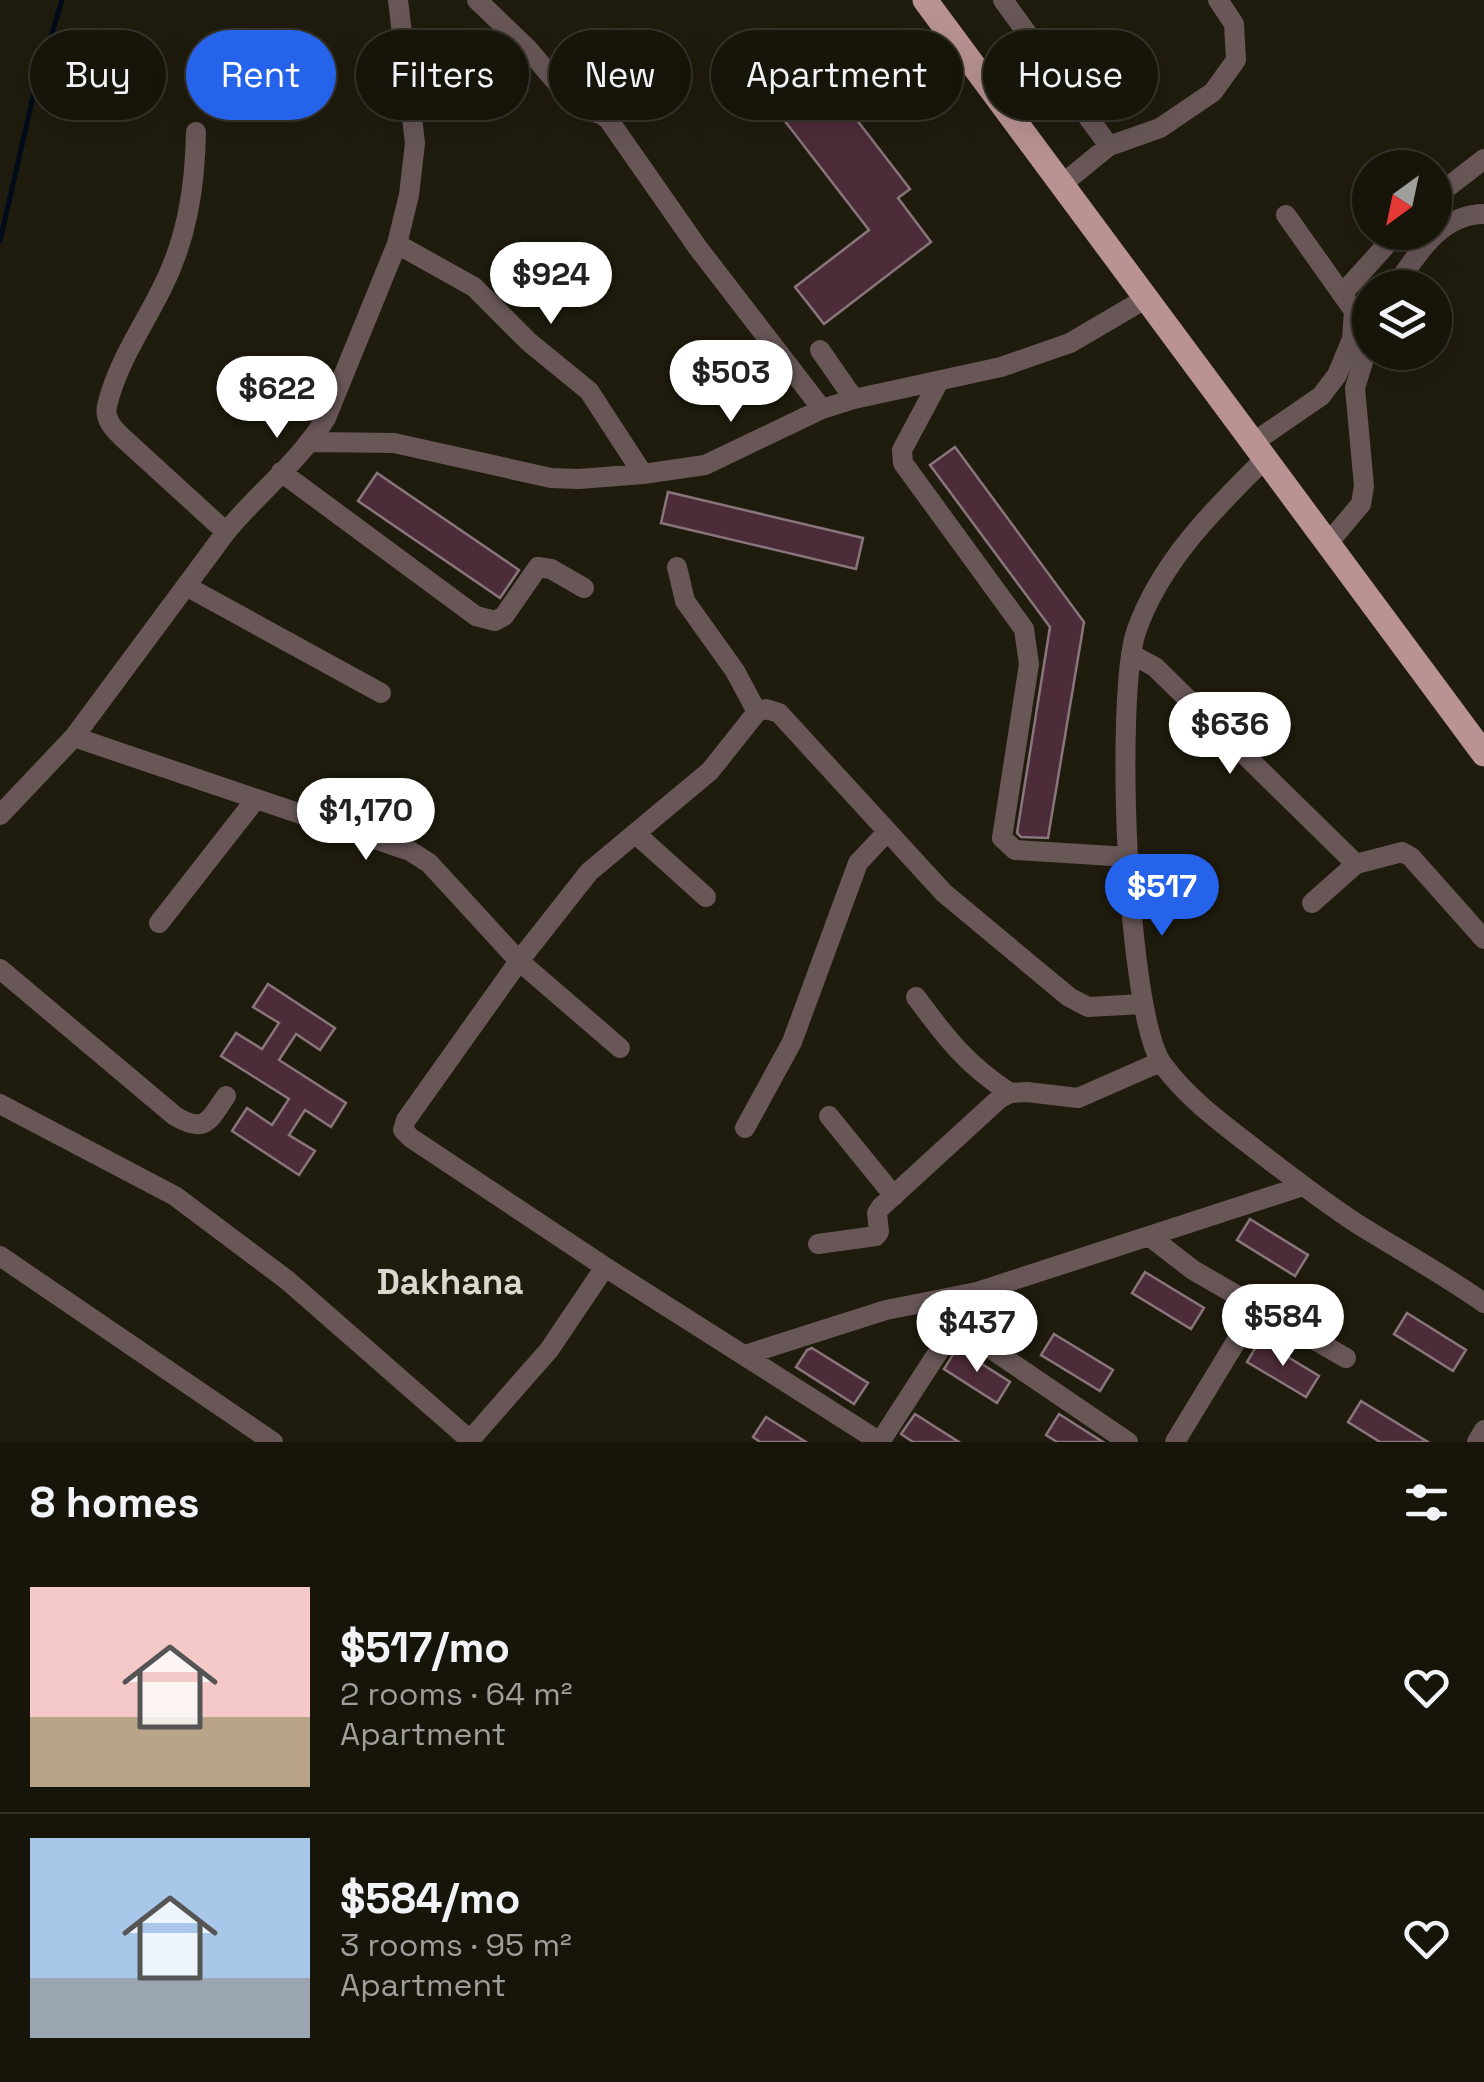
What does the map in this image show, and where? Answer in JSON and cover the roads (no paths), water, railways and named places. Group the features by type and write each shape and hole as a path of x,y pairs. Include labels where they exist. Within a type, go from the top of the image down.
{"main road":[{"path":"925,0 1484,754"}],"street":[{"path":"0,815 74,737 226,532 311,442 326,418 397,244 409,195 415,142 398,0"},
{"path":"478,0 549,74"},
{"path":"1002,0 1108,146"},
{"path":"1061,185 1108,146 1160,128 1214,92 1236,60 1234,24 1218,0"},
{"path":"605,120 822,409"},
{"path":"196,132 195,183 184,231 161,292 130,342 106,410 109,424 226,532"},
{"path":"1452,184 1484,159"},
{"path":"1409,270 1447,223 1471,214 1484,214"},
{"path":"1286,216 1354,311 1352,339 1337,375 1321,396 1260,450 1187,542 1137,630 1131,654 1124,766 1142,1004 1160,1062 1189,1096 1303,1186 1484,1303"},
{"path":"397,244 474,287 529,342 589,391 643,474"},
{"path":"1342,294 1382,250"},
{"path":"311,442 394,443 550,478 643,474 705,464 822,409 1002,367 1070,344 1144,299"},
{"path":"820,350 854,399"},
{"path":"1329,542 1360,504 1364,486 1354,388 1360,370"},
{"path":"939,381 902,450 903,463 1001,594 1028,642 1002,838 1015,850 1129,858"},
{"path":"281,472 476,616 494,622 504,616 538,567 552,568 584,588"},
{"path":"677,567 686,602 736,670 756,712"},
{"path":"186,586 381,693"},
{"path":"1131,654 1154,668 1356,864"},
{"path":"976,1292 880,1442 605,1267 403,1130 406,1120 519,961 589,872 710,771 756,712 766,709 778,714 944,893 1069,997 1088,1007 1142,1004"},
{"path":"74,737 410,851 428,863 519,961 620,1048"},
{"path":"159,923 256,799"},
{"path":"745,1128 792,1042 858,864 886,833"},
{"path":"636,834 706,896"},
{"path":"1312,902 1356,864 1402,852 1411,857 1484,940"},
{"path":"0,969 175,1116 191,1125 201,1126 209,1120 226,1096"},
{"path":"916,997 955,1050 1010,1093 1078,1098 1160,1062"},
{"path":"818,1244 876,1236 878,1213 1010,1093"},
{"path":"0,1104 175,1196 287,1280 471,1441 549,1350 605,1267"},
{"path":"829,1116 894,1196"},
{"path":"745,1354 886,1310 976,1292 1303,1186"},
{"path":"1149,1236 1193,1270 1346,1358"},
{"path":"0,1256 272,1442"},
{"path":"1174,1442 1258,1307"},
{"path":"956,1325 1128,1442"},
{"path":"1478,1442 1484,1430"}],"waterway":[{"path":"0,241 33,97 62,0"}],"district":[{"name":"Dakhana","path":"450,1282"}]}
